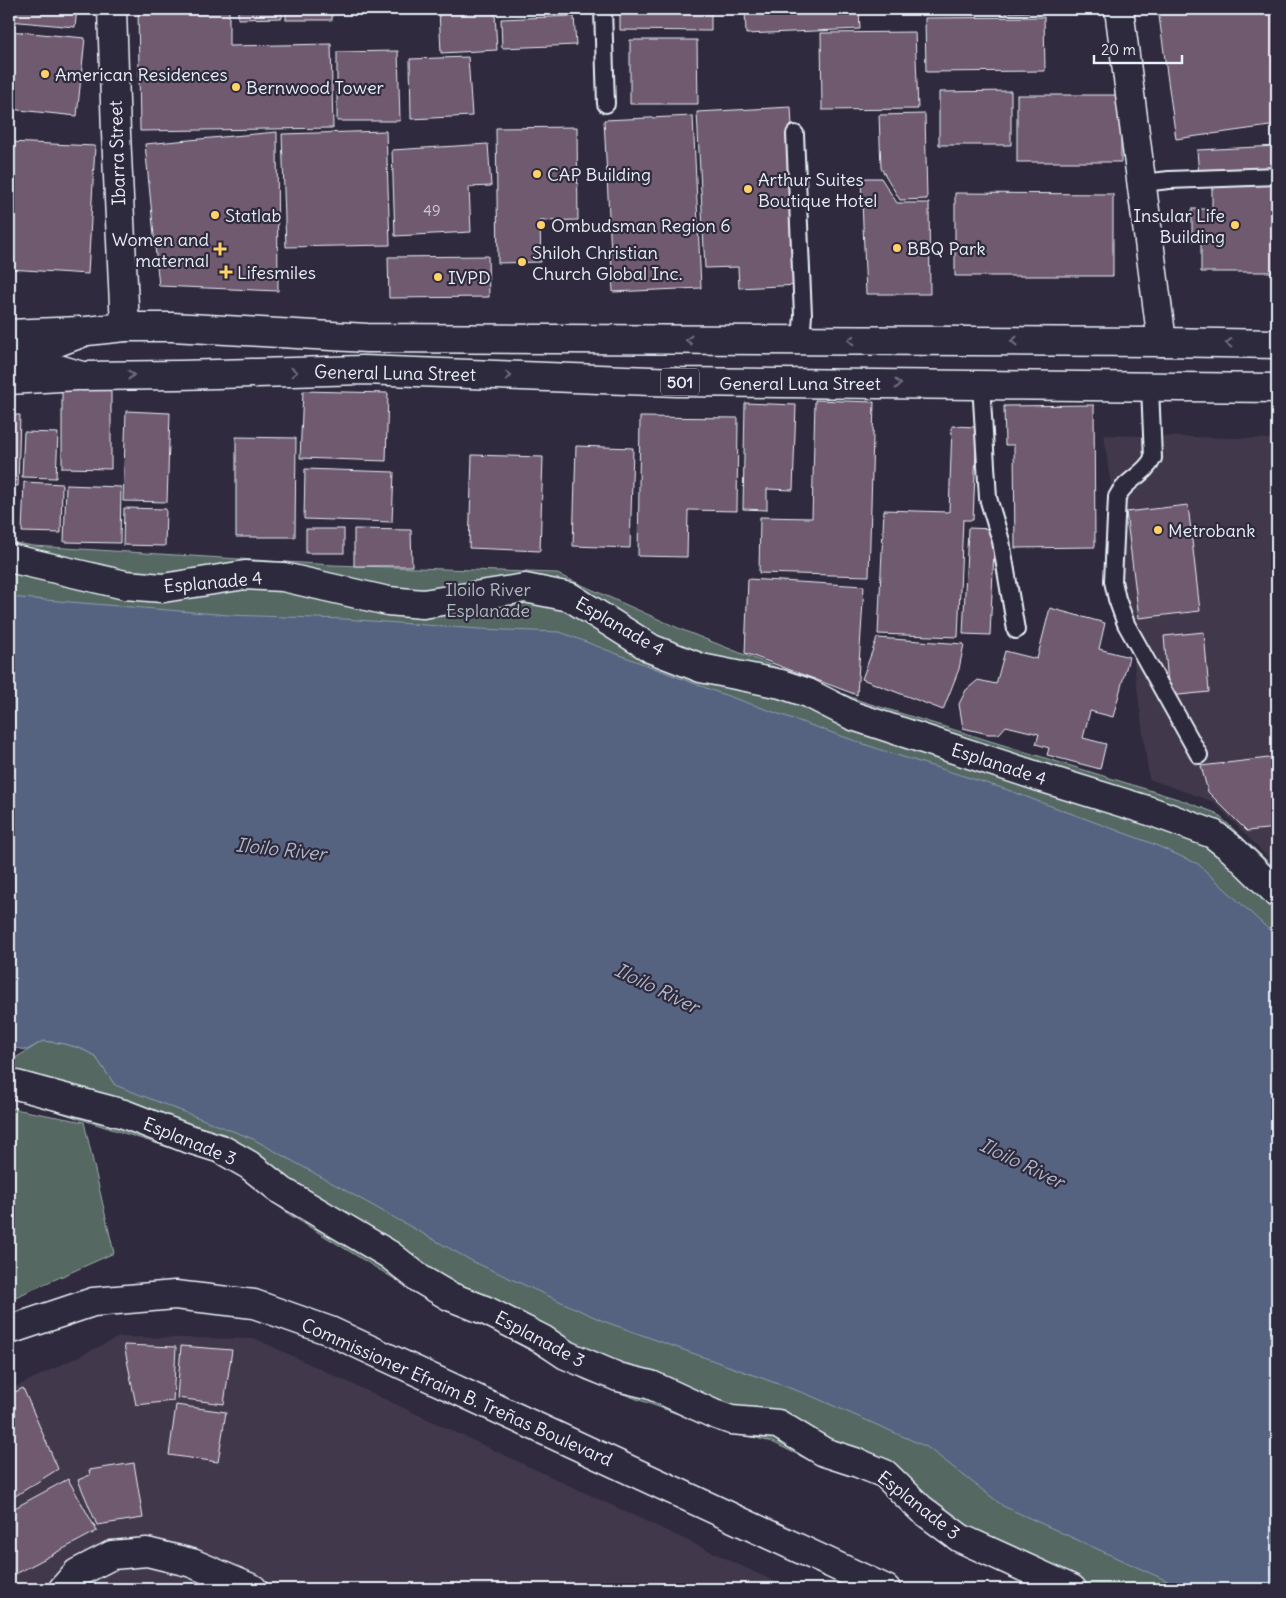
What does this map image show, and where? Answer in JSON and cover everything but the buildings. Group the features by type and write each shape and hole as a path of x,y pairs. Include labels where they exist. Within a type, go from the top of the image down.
{"main road":[{"name":"Ibarra Street","path":"112,9 125,327"},
{"path":"1120,9 1162,342"},
{"name":"General Luna Street","path":"11,357 86,331 125,327 172,327 367,338 1277,344"},
{"path":"1048,385 1049,341"},
{"name":"General Luna Street","path":"11,357 82,376 363,370 676,382 1277,388"},
{"name":"Esplanade 4","path":"9,558 125,585 163,588 245,575 283,577 388,601 423,604 525,588 570,597 652,649 701,668 781,684 808,693 853,716 1153,812 1213,834 1232,848 1277,894"},
{"name":"Esplanade 3","path":"9,1083 124,1114 186,1138 221,1149 249,1165 282,1191 390,1254 420,1279 449,1296 486,1311 542,1339 566,1355 618,1377 651,1385 731,1420 778,1424 824,1452 885,1474 921,1509 960,1538 1072,1589"},
{"name":"Commissioner Efraim B. Treñas Boulevard","path":"9,1330 93,1302 175,1296 254,1304 330,1331 886,1589"},
{"path":"63,1589 77,1573 112,1555 147,1552 192,1563 253,1589"}],"lane":[{"path":"603,9 606,104"},
{"path":"796,134 803,315 801,340"},
{"path":"1143,184 1169,180 1277,176"},
{"path":"982,384 988,498 1001,541 1016,630"},
{"path":"1150,387 1153,458 1149,466 1125,484 1117,497 1113,581 1126,624 1199,755"}],"shaded area":[{"path":"1104,435 1277,439 1277,867 1214,802 1149,779"},
{"path":"119,1337 256,1339 791,1589 9,1589 9,1390"}],"green space":[{"name":"Iloilo River Esplanade","path":"9,542 34,546 333,565 555,573 685,631 861,701 1181,800 1216,813 1277,870 1277,959 9,604"},
{"path":"9,1035 11,1036 14,1048 12,1060 43,1041 80,1048 95,1056 115,1085 130,1070 1277,1589 1042,1589 953,1549 876,1485 821,1466 772,1442 716,1428 585,1380 501,1335 424,1297 290,1215 226,1166 9,1096"},
{"path":"9,1108 84,1122 114,1253 9,1300"}],"water":[{"name":"Iloilo River","path":"9,597 229,615 344,619 480,629 560,632 714,691 881,750 1005,789 1151,843 1198,864 1277,937 1277,1589 1185,1589 1003,1506 927,1447 809,1395 603,1321 474,1262 253,1139 115,1085 95,1056 80,1048 43,1041 27,1050 9,1047"}],"place":[{"name":"American Residences","path":"45,74"},
{"name":"Bernwood Tower","path":"236,87"},
{"name":"CAP Building","path":"537,174"},
{"name":"Arthur Suites Boutique Hotel","path":"748,189"},
{"name":"Statlab","path":"215,215"},
{"name":"Ombudsman Region 6","path":"541,225"},
{"name":"Insular Life Building","path":"1235,225"},
{"name":"BBQ Park","path":"897,248"},
{"name":"Women and maternal","path":"220,249"},
{"name":"Shiloh Christian Church Global Inc.","path":"522,262"},
{"name":"Lifesmiles","path":"226,272"},
{"name":"IVPD","path":"438,277"},
{"name":"Metrobank","path":"1158,530"}]}
